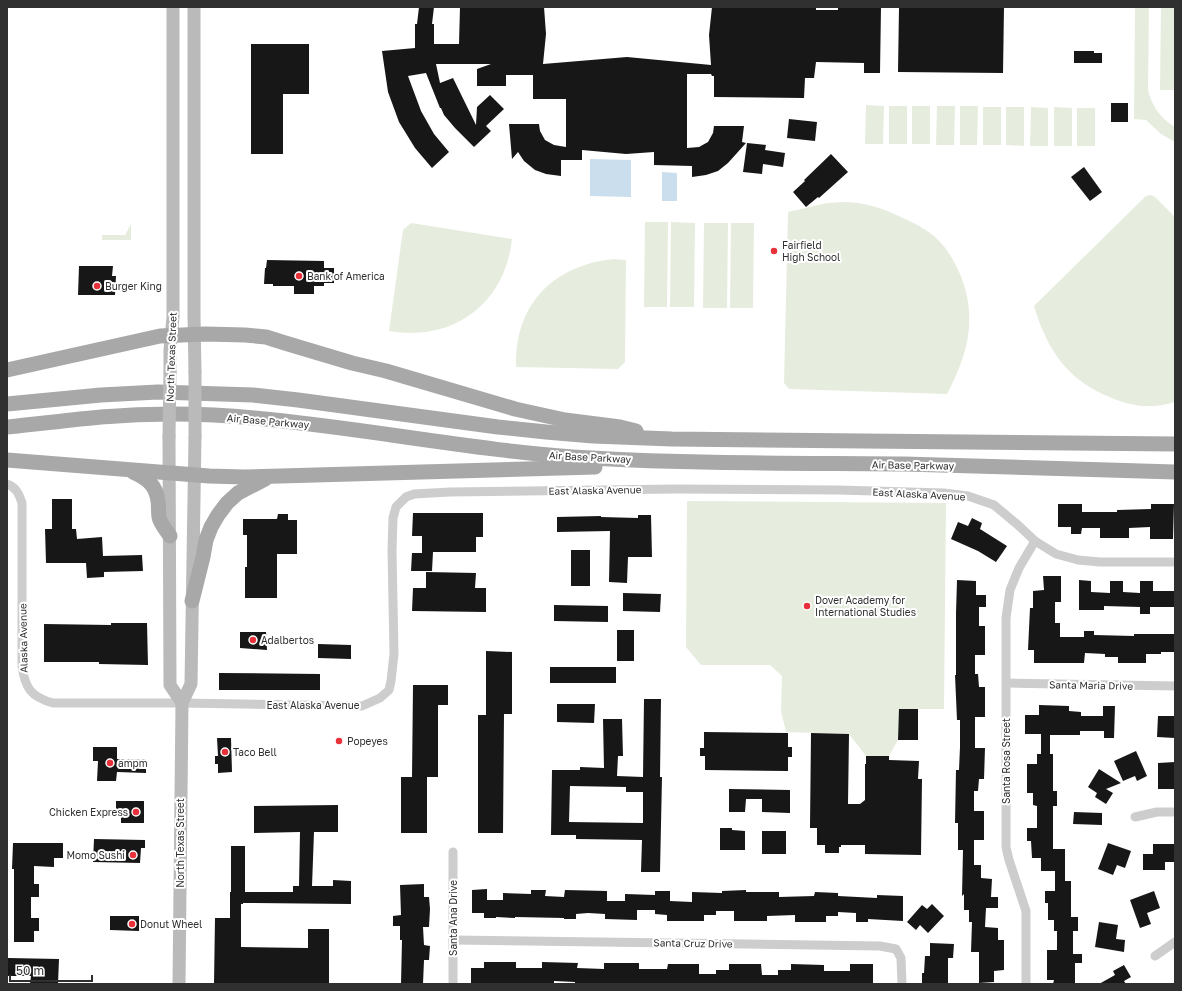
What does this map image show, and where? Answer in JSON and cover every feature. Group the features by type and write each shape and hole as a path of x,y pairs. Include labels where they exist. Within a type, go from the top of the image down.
{"main road":[{"name":"North Texas Street","path":"173,7 173,317 171,336 169,436 170,685 182,703"},
{"name":"North Texas Street","path":"180,984 182,703 191,684 195,474 194,7"},
{"path":"7,370 160,336 205,334 266,337 352,363 386,370 515,408 565,420 620,427 672,439"},
{"path":"7,404 151,392 238,394 298,400 498,427 593,436 672,439 1175,444"},
{"name":"Air Base Parkway","path":"7,427 102,417 144,415 208,415 295,422 544,455 594,458 671,461 907,464 1175,472"},
{"path":"7,460 195,474 270,477 616,466 671,461"},
{"path":"124,469 147,478 153,484 158,501 159,517 170,536"},
{"path":"192,601 204,557 206,540 218,515 226,503 238,493 270,477"}],"street":[{"name":"Alaska Avenue","path":"7,484 10,484 17,490 22,503 22,666 23,678 28,688 42,700 53,703 182,703"},
{"name":"East Alaska Avenue","path":"182,703 362,706 380,698 389,690 394,654 392,551 393,518 396,507 406,497 414,494 675,489 838,490 944,493 968,496 994,505 1035,541 1056,554 1078,560 1100,562 1175,562"},
{"name":"Santa Rosa Street","path":"1026,984 1026,911 1006,847 1006,618 1010,590 1018,568 1035,541"},
{"name":"Santa Maria Drive","path":"1007,683 1175,686"},
{"path":"1135,817 1157,812 1175,812"},
{"name":"Santa Ana Drive","path":"453,852 453,984"},
{"name":"Santa Cruz Drive","path":"453,940 880,946 896,949 901,958 902,984"},
{"path":"1155,956 1175,942"}],"green space":[{"path":"1135,7 1149,7 1148,90 1157,111 1165,120 1175,127 1175,142 1161,134 1146,120 1134,119"},
{"path":"1161,7 1175,7 1175,90 1160,90"},
{"path":"866,105 884,106 883,144 865,144"},
{"path":"889,106 907,106 907,144 889,144"},
{"path":"912,106 930,106 930,144 912,144"},
{"path":"937,106 955,106 954,145 936,145"},
{"path":"960,106 978,106 977,145 960,145"},
{"path":"983,107 1001,107 1001,145 983,145"},
{"path":"1006,107 1024,107 1024,146 1006,145"},
{"path":"1031,107 1048,108 1048,146 1030,146"},
{"path":"1054,107 1072,108 1072,146 1054,146"},
{"path":"1077,108 1095,108 1095,146 1077,146"},
{"path":"1146,196 1154,196 1175,217 1175,402 1159,406 1143,406 1128,403 1112,398 1083,383 1061,362 1053,350 1045,337 1034,306"},
{"path":"842,202 873,206 914,223 938,240 950,254 955,263 960,274 969,306 969,321 965,350 947,394 789,389 784,383 788,212 827,203"},
{"path":"645,222 668,222 667,307 644,307"},
{"path":"671,222 695,223 694,307 670,307"},
{"path":"411,223 512,239 507,262 499,282 487,300 472,314 454,324 434,330 412,333 389,331 403,230"},
{"path":"704,223 728,223 727,308 703,308"},
{"path":"731,223 754,223 753,308 730,308"},
{"path":"131,224 131,240 102,240 102,235 125,235"},
{"path":"614,259 626,260 625,362 618,369 516,367 517,345 522,325 530,307 541,292 556,279 573,270 592,263"},
{"path":"687,501 946,503 944,709 899,709 898,740 889,756 866,756 849,734 786,732 781,711 782,676 770,665 701,665 686,647"}],"water":[{"path":"590,159 631,160 631,197 590,196"},
{"path":"662,172 677,173 677,201 662,201"}],"building":[{"path":"419,7 434,7 432,24 434,24 434,44 459,44 460,7 544,7 546,34 543,64 627,57 711,65 709,35 712,7 816,7 816,10 838,10 838,7 881,7 880,73 864,73 864,63 816,62 814,78 805,78 804,98 714,97 714,76 711,74 687,74 687,148 699,147 708,142 713,133 714,126 744,126 742,142 746,143 728,163 718,171 692,177 692,166 654,165 654,152 626,154 582,150 582,160 561,160 561,176 546,174 535,170 524,161 518,152 512,159 509,124 539,124 540,131 545,140 554,145 566,147 566,99 533,99 533,75 506,75 506,86 477,86 477,69 491,64 436,64 440,83 453,78 476,125 477,107 490,95 504,109 486,126 491,131 474,147 444,115 426,73 408,76 421,111 434,134 449,152 432,168 415,148 399,122 388,92 382,51 415,48 415,24 417,24"},
{"path":"899,7 1004,7 1003,73 898,72"},
{"path":"251,44 309,44 309,94 283,94 283,154 251,154"},
{"path":"1074,51 1094,51 1094,53 1102,53 1102,63 1074,63"},
{"path":"1111,103 1128,103 1128,122 1111,122"},
{"path":"789,119 817,122 815,141 787,138"},
{"path":"747,143 766,145 765,150 785,153 783,167 763,164 762,174 743,172"},
{"path":"831,154 848,172 819,198 818,197 806,207 793,192"},
{"path":"1084,167 1102,192 1090,201 1071,177"},
{"name":"Bank of America","path":"267,260 324,261 324,268 334,268 334,283 324,283 324,286 314,286 314,294 294,294 294,286 273,286 273,284 264,284"},
{"name":"Burger King","path":"79,266 113,266 112,276 116,276 115,295 78,295"},
{"path":"52,499 72,499 72,529 76,529 77,539 102,537 103,556 142,555 143,571 104,572 104,577 87,578 86,563 46,563 45,529 52,529"},
{"path":"1058,504 1082,504 1082,512 1117,512 1117,510 1151,509 1151,504 1174,504 1173,539 1150,539 1150,527 1129,528 1129,538 1100,538 1100,528 1082,528 1081,534 1071,534 1071,527 1058,527"},
{"path":"413,513 483,513 483,537 476,537 476,552 433,552 432,571 411,571 412,553 422,553 422,536 412,536"},
{"path":"278,514 288,514 288,520 297,520 297,554 277,554 277,598 245,598 247,535 243,535 243,519 277,519"},
{"path":"638,515 651,515 652,557 628,557 627,583 609,582 610,531 557,532 557,517 601,516 638,518"},
{"path":"972,518 982,523 980,529 1007,546 996,562 978,551 951,539 958,522 968,526"},
{"path":"571,550 590,550 590,586 571,586"},
{"path":"426,572 476,573 475,588 486,588 486,612 412,611 413,588 426,588"},
{"path":"1043,576 1061,576 1061,602 1055,602 1055,623 1060,623 1060,637 1084,637 1084,631 1094,631 1094,635 1134,636 1134,634 1175,634 1175,652 1146,654 1146,663 1118,663 1118,657 1105,657 1105,654 1085,653 1084,663 1034,663 1034,650 1028,650 1030,608 1033,608 1033,591 1044,590"},
{"path":"957,580 976,581 976,595 986,595 986,607 979,607 979,626 985,626 985,655 975,655 975,674 978,674 979,687 985,687 985,717 975,717 975,748 985,748 984,779 979,779 978,791 974,791 974,811 984,811 984,840 974,840 974,865 981,865 981,878 992,879 991,897 998,897 998,908 986,908 985,927 998,928 998,940 1004,940 1004,970 994,971 994,982 979,983 979,952 971,952 972,922 969,922 969,910 964,910 964,894 962,896 963,850 958,850 958,823 955,823 956,770 959,770 960,747 960,720 957,720 955,675"},
{"path":"1079,580 1091,581 1091,592 1110,593 1110,581 1123,581 1123,592 1140,593 1140,581 1153,581 1153,591 1175,591 1175,607 1150,607 1150,614 1140,614 1140,607 1104,606 1104,610 1079,610"},
{"path":"623,593 661,594 660,612 623,611"},
{"path":"554,605 608,606 608,622 554,621"},
{"path":"111,623 147,623 148,665 99,664 99,662 44,662 44,624 111,625"},
{"path":"617,630 634,630 634,661 617,661"},
{"name":"Adalbertos","path":"240,632 266,632 267,650 240,648"},
{"path":"318,644 351,645 351,659 318,658"},
{"path":"486,651 512,652 512,714 504,714 503,833 478,833 478,715 486,715"},
{"path":"550,667 616,667 616,683 550,683"},
{"path":"219,673 320,674 320,690 219,690"},
{"path":"413,685 448,685 448,705 438,705 438,777 427,777 427,833 401,833 401,777 412,777"},
{"path":"644,699 661,699 660,777 662,777 660,872 641,872 642,840 576,839 576,835 551,835 552,770 580,770 580,767 604,768 603,719 622,719 623,756 618,756 617,776 643,777","holes":["570,786 626,787 626,792 643,792 643,823 569,822"]},
{"path":"557,704 595,704 594,723 557,722"},
{"path":"1039,705 1069,706 1069,711 1081,712 1081,716 1103,716 1103,706 1115,706 1114,738 1104,738 1104,731 1080,731 1080,735 1050,735 1050,754 1053,754 1053,791 1057,791 1057,806 1053,806 1053,849 1065,849 1065,881 1071,881 1071,917 1078,917 1078,931 1073,931 1073,954 1082,954 1082,963 1075,963 1075,984 1053,984 1054,980 1047,980 1047,950 1057,950 1057,931 1054,931 1054,920 1048,920 1048,903 1045,903 1045,891 1055,891 1055,871 1041,871 1041,858 1032,858 1031,841 1027,841 1027,828 1037,828 1037,806 1033,805 1033,793 1027,793 1027,764 1037,764 1037,754 1041,754 1041,734 1025,734 1025,715 1039,715"},
{"path":"899,709 918,709 918,740 898,740"},
{"path":"1158,716 1175,716 1175,738 1157,737"},
{"path":"704,732 788,733 788,747 792,747 792,757 788,757 788,771 705,770 705,756 700,756 700,748 704,748"},
{"path":"811,733 849,734 848,804 860,804 865,800 866,756 889,756 889,760 919,761 918,779 922,779 921,855 865,854 865,845 841,845 841,847 839,847 839,853 825,853 825,845 817,845 817,828 810,828"},
{"name":"Taco Bell","path":"217,738 231,738 232,772 218,773 218,764 215,764 215,756 218,756"},
{"path":"93,747 117,747 117,759 146,759 146,773 117,772 116,781 97,781 98,761 93,761"},
{"path":"1136,751 1147,776 1137,781 1135,776 1123,781 1114,761"},
{"path":"1175,762 1175,789 1158,789 1158,763"},
{"path":"1099,769 1121,783 1106,789 1113,793 1106,804 1095,797 1097,793 1088,787"},
{"path":"729,789 790,790 790,813 762,812 762,799 746,799 745,812 729,812"},
{"path":"116,801 144,801 144,823 121,823 121,814 116,814"},
{"path":"338,805 338,832 314,832 312,886 333,886 333,880 351,881 351,904 241,904 241,947 308,948 308,929 329,929 329,984 214,984 215,918 230,918 231,846 245,846 245,892 293,892 293,886 299,886 300,832 254,833 254,806"},
{"path":"1074,812 1102,813 1102,825 1073,824"},
{"path":"720,828 732,828 732,830 745,831 745,850 720,850"},
{"path":"762,831 786,831 786,854 762,854"},
{"path":"94,839 145,840 145,848 141,848 140,863 93,862"},
{"path":"13,843 63,843 63,858 54,858 54,867 34,866 34,884 39,884 39,897 31,897 31,918 39,918 39,931 34,931 34,942 14,942 14,869 12,869"},
{"path":"1108,843 1131,851 1125,868 1117,865 1113,875 1098,869"},
{"path":"1153,844 1175,844 1175,862 1165,862 1165,870 1143,870 1143,854 1153,854"},
{"path":"424,884 424,897 429,897 430,909 429,927 423,927 424,945 430,946 429,960 424,960 423,984 401,984 402,940 400,940 400,926 393,926 393,916 401,915 400,885"},
{"path":"487,889 487,900 503,900 503,893 531,894 531,890 546,890 545,896 564,897 565,890 607,891 607,901 625,901 625,894 655,895 655,891 670,891 670,901 692,902 692,892 722,893 722,891 746,890 746,892 779,892 779,897 814,896 815,892 838,893 838,896 877,898 877,895 903,896 903,921 868,919 868,922 856,922 856,913 838,912 838,916 826,916 826,922 795,922 795,915 767,916 767,921 734,921 734,911 716,911 716,915 704,915 704,921 667,921 667,915 655,914 655,910 637,910 637,920 605,919 605,914 588,913 576,914 576,919 515,917 484,918 484,913 472,913 472,890"},
{"path":"1154,891 1160,908 1147,913 1151,924 1140,928 1130,900"},
{"path":"932,904 944,916 928,933 920,925 916,930 907,922 922,905 927,909"},
{"path":"110,916 139,916 139,931 110,930"},
{"path":"1099,922 1118,925 1116,939 1125,940 1124,952 1095,947"},
{"path":"930,943 954,944 953,958 948,958 948,984 922,984 925,956 930,956"},
{"path":"8,958 59,959 58,984 30,984 31,976 7,976"},
{"path":"484,962 516,962 516,968 542,968 542,962 578,963 577,968 604,969 604,963 639,963 639,969 667,969 668,964 699,964 699,974 716,974 716,970 729,970 729,964 761,964 762,975 778,975 778,970 791,970 791,964 824,965 824,971 850,971 850,964 873,964 873,984 575,984 575,982 554,981 554,984 471,984 471,968 484,968"},
{"path":"1124,965 1131,977 1124,981 1126,984 1099,984 1115,975 1113,971"}],"place":[{"name":"Fairfield High School","path":"774,251"},
{"name":"Bank of America","path":"299,276"},
{"name":"Burger King","path":"97,286"},
{"name":"Dover Academy for International Studies","path":"807,606"},
{"name":"Adalbertos","path":"253,640"},
{"name":"Popeyes","path":"339,741"},
{"name":"Taco Bell","path":"225,752"},
{"name":"ampm","path":"110,763"},
{"name":"Chicken Express","path":"136,812"},
{"name":"Momo Sushi","path":"133,855"},
{"name":"Donut Wheel","path":"132,924"}]}
